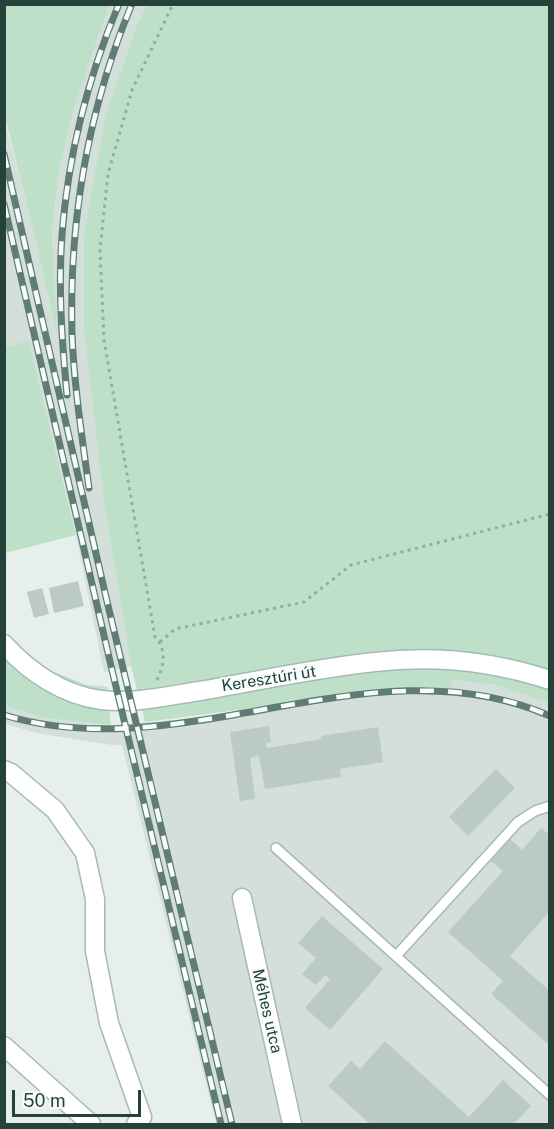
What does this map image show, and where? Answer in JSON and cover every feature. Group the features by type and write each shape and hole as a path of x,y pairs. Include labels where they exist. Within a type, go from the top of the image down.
{"street":[{"name":"Keresztúri út","path":"4,644 26,666 61,688 100,700 145,700 375,662 416,659 458,659 493,664 549,680"},
{"path":"4,770 11,773 55,810 85,853 95,899 95,951 109,1023 142,1117 136,1125"},
{"name":"Méhes utca","path":"242,898 292,1125"},
{"path":"4,1046 91,1125"}],"lane":[{"path":"396,956 518,822 549,806"},
{"path":"276,848 549,1095"}],"path":[{"path":"145,700 164,667 163,655 160,642 155,637 104,340 100,250 108,174 129,100 172,4"},
{"path":"160,642 175,629 304,602 351,566 549,514"}],"shaded area":[{"path":"109,5 147,5 136,26 105,117 106,517 131,666 104,672 73,520 29,340 5,348 4,117 56,330 52,233 59,171 74,109"},
{"path":"453,680 495,685 549,703 549,1124 216,1124 122,745 41,734 5,724 4,706 44,718 111,725 175,720 414,687 451,688"}],"green space":[{"path":"4,5 109,5 74,109 59,171 52,233 57,335 5,117"},
{"path":"147,5 549,5 549,703 495,685 453,680 451,688 413,687 145,722 131,666 106,517 84,330 84,236 105,117 136,26"},
{"path":"29,340 76,535 5,553 5,348"},
{"path":"4,632 36,665 87,685 107,687 111,725 44,718 5,706"}],"building":[{"path":"78,581 84,606 54,613 49,588"},
{"path":"42,588 49,614 34,618 27,592"},
{"path":"269,726 271,742 266,743 267,748 378,727 383,762 340,769 341,777 265,789 259,756 250,758 255,799 240,801 230,732"},
{"path":"496,769 515,788 468,836 449,817"},
{"path":"541,828 550,835 550,911 510,956 550,991 550,1046 491,994 503,981 448,932 503,871 491,861 510,839 522,850"},
{"path":"322,916 383,969 330,1030 305,1008 330,979 325,975 316,985 302,974 316,958 298,943"},
{"path":"385,1041 469,1117 503,1080 531,1106 514,1124 370,1124 328,1086 351,1061 360,1069"}],"railway":[{"path":"67,395 61,295 65,205 81,117 98,60 119,4"},
{"path":"89,488 73,353 74,250 84,166 93,125 104,84 132,4"},
{"path":"4,154 106,597 232,1124"},
{"path":"4,204 112,670 221,1124"},
{"path":"4,715 72,728 140,727 209,719 347,696 415,691 483,696 550,716"}]}
